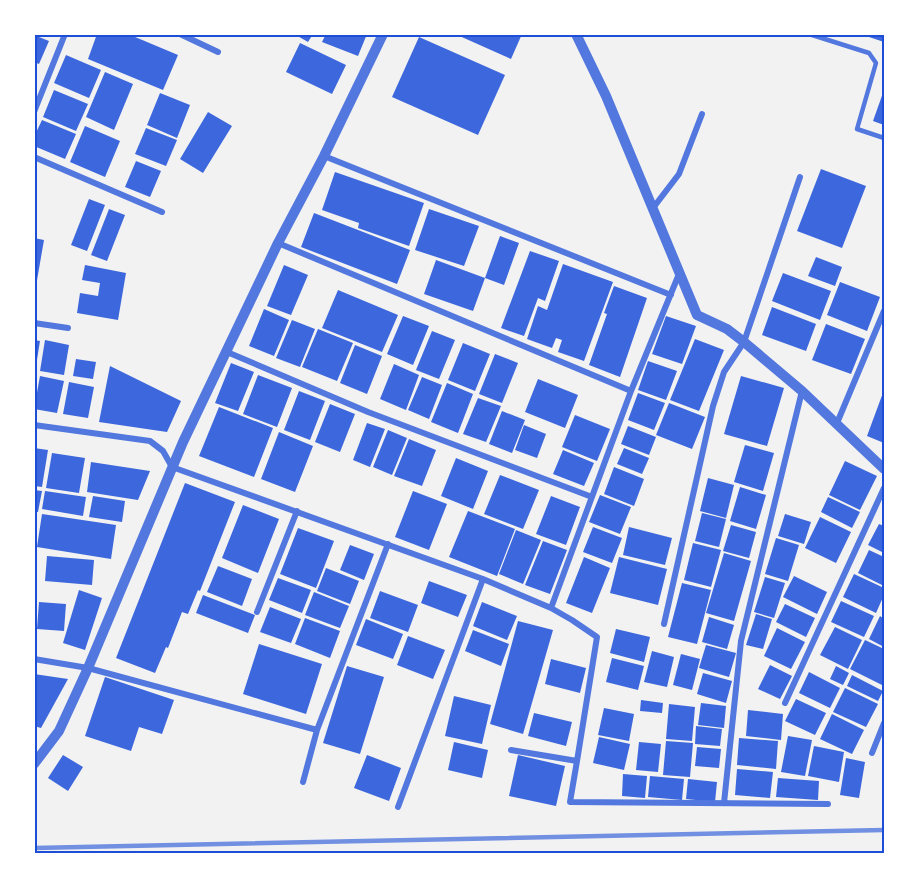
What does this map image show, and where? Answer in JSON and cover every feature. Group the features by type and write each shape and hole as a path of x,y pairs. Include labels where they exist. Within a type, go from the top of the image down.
{"street":[{"path":"34,112 64,34"},
{"path":"180,34 218,52"},
{"path":"34,764 59,731 88,668 172,467 278,243 324,156 383,34"},
{"path":"576,34 606,96 698,315 727,329 744,342 802,391 885,469"},
{"path":"653,208 679,174 702,114"},
{"path":"324,156 670,295"},
{"path":"34,157 162,212"},
{"path":"664,624 713,406 724,372 744,342 800,177"},
{"path":"278,243 631,391"},
{"path":"551,608 631,391 680,273"},
{"path":"837,423 885,311"},
{"path":"34,323 68,328"},
{"path":"227,352 368,412 592,497"},
{"path":"724,803 741,641 802,391"},
{"path":"34,425 150,441 163,451 172,467 483,579 551,608 597,637 570,802 828,804"},
{"path":"785,703 885,488"},
{"path":"257,612 297,511"},
{"path":"303,782 317,730 388,544"},
{"path":"398,807 483,579"},
{"path":"34,659 88,668 317,730"},
{"path":"872,753 885,723"},
{"path":"511,750 577,761"}],"lane":[{"path":"809,34 869,53 876,63 857,129 885,138"}],"building":[{"path":"97,34 128,34 178,55 163,90 88,59"},
{"path":"294,34 313,34 308,42"},
{"path":"326,34 367,34 358,56 322,42"},
{"path":"455,34 522,34 511,59"},
{"path":"870,34 884,34 884,42 869,37"},
{"path":"34,35 49,41 39,64 34,62"},
{"path":"419,37 505,75 478,135 392,97"},
{"path":"300,43 346,65 332,94 286,72"},
{"path":"66,55 101,70 89,98 54,83"},
{"path":"105,72 133,84 114,130 86,117"},
{"path":"54,90 88,104 76,131 43,117"},
{"path":"884,90 884,125 873,121"},
{"path":"160,93 190,105 177,138 147,125"},
{"path":"208,112 232,126 203,173 180,159"},
{"path":"42,120 76,134 65,159 34,146 34,137"},
{"path":"85,126 120,141 105,177 70,162"},
{"path":"146,128 177,140 166,166 135,154"},
{"path":"136,161 161,171 150,197 125,187"},
{"path":"821,169 866,186 842,248 797,231"},
{"path":"335,172 424,203 409,246 358,228 359,223 322,210"},
{"path":"89,199 105,205 87,251 71,245"},
{"path":"109,209 125,215 107,261 91,255"},
{"path":"429,209 479,226 464,266 415,250"},
{"path":"314,213 410,250 397,284 301,247"},
{"path":"500,236 519,243 504,285 485,278"},
{"path":"34,238 44,240 36,286 34,286"},
{"path":"530,251 559,261 545,301 538,298 524,336 501,328"},
{"path":"816,257 842,267 835,286 808,276"},
{"path":"436,260 485,278 473,311 424,294"},
{"path":"563,264 613,282 584,361 558,352 562,340 556,338 552,348 527,339 538,306 547,310"},
{"path":"85,265 126,273 118,320 77,313 80,293 98,296 100,283 82,280"},
{"path":"284,265 308,275 291,315 267,306"},
{"path":"783,273 831,291 820,320 772,301"},
{"path":"840,282 880,297 867,331 827,315"},
{"path":"614,286 647,298 620,377 589,365"},
{"path":"338,290 398,315 382,352 322,328"},
{"path":"772,307 816,324 806,351 762,335"},
{"path":"264,309 289,320 274,356 249,346"},
{"path":"403,316 429,326 413,365 387,354"},
{"path":"666,316 696,326 682,364 652,354"},
{"path":"292,320 315,329 300,367 276,358"},
{"path":"826,324 865,339 851,374 812,360"},
{"path":"318,329 353,343 337,381 302,367"},
{"path":"432,331 455,340 439,379 416,370"},
{"path":"695,339 724,350 699,411 670,400"},
{"path":"34,340 40,341 36,366 34,366"},
{"path":"45,340 69,345 64,375 40,371"},
{"path":"463,343 490,354 475,391 448,380"},
{"path":"355,345 382,356 367,394 340,383"},
{"path":"495,354 518,363 502,403 479,394"},
{"path":"76,359 96,362 93,379 73,376"},
{"path":"648,361 677,371 666,400 638,390"},
{"path":"231,363 254,372 238,411 215,403"},
{"path":"394,364 419,375 406,410 380,399"},
{"path":"110,366 181,401 167,432 99,422"},
{"path":"258,375 292,388 277,427 243,414"},
{"path":"40,376 64,381 57,413 34,409"},
{"path":"741,376 784,388 767,446 724,434"},
{"path":"422,377 442,385 429,419 408,410"},
{"path":"538,379 578,395 565,428 525,412"},
{"path":"69,382 94,387 88,418 63,414"},
{"path":"447,383 473,394 458,433 431,422"},
{"path":"884,390 884,443 867,436"},
{"path":"299,391 325,401 310,440 284,430"},
{"path":"638,393 665,403 654,430 628,420"},
{"path":"478,398 501,406 486,442 463,434"},
{"path":"669,403 705,417 692,449 656,435"},
{"path":"330,404 355,414 340,452 315,442"},
{"path":"219,407 273,428 254,477 199,456"},
{"path":"502,411 525,420 512,453 489,444"},
{"path":"575,415 610,429 597,461 562,447"},
{"path":"367,423 385,429 370,467 353,460"},
{"path":"524,425 546,434 537,458 515,450"},
{"path":"628,426 656,437 649,455 621,444"},
{"path":"388,430 407,438 392,475 373,467"},
{"path":"279,432 313,446 295,492 261,479"},
{"path":"409,439 436,450 422,486 394,476"},
{"path":"745,445 774,453 763,491 734,482"},
{"path":"34,448 48,450 42,487 34,486"},
{"path":"624,448 649,458 642,474 617,464"},
{"path":"563,450 594,463 584,486 553,474"},
{"path":"52,453 85,458 79,493 46,488"},
{"path":"456,458 488,471 473,509 441,496"},
{"path":"845,461 877,476 860,510 829,495"},
{"path":"91,462 150,471 138,500 87,492"},
{"path":"614,467 644,479 634,506 604,494"},
{"path":"500,475 539,490 523,529 484,514"},
{"path":"708,478 734,485 726,518 700,511"},
{"path":"185,483 235,502 200,591 198,590 188,614 182,612 155,673 116,658"},
{"path":"740,487 766,495 756,529 730,521"},
{"path":"34,490 42,491 38,512 34,512"},
{"path":"45,491 86,497 83,516 42,509"},
{"path":"413,491 447,504 429,550 395,537"},
{"path":"600,495 631,507 620,534 589,522"},
{"path":"93,496 125,501 122,522 89,517"},
{"path":"551,496 580,507 566,545 536,534"},
{"path":"828,497 860,512 852,528 821,512"},
{"path":"243,505 279,519 258,573 222,558"},
{"path":"468,511 515,529 497,576 449,557"},
{"path":"702,513 726,519 719,547 695,541"},
{"path":"42,514 116,525 111,559 37,547"},
{"path":"785,514 811,522 804,544 778,536"},
{"path":"820,517 851,532 836,563 805,548"},
{"path":"879,524 884,526 884,553 868,545"},
{"path":"731,525 756,532 749,558 723,551"},
{"path":"593,527 622,538 612,563 583,552"},
{"path":"629,527 672,538 665,565 623,555"},
{"path":"298,528 334,541 316,588 280,574"},
{"path":"516,530 541,540 523,584 499,574"},
{"path":"776,538 799,545 788,581 765,574"},
{"path":"543,541 567,550 550,594 525,585"},
{"path":"693,543 721,550 711,587 684,580"},
{"path":"350,545 374,554 364,580 340,570"},
{"path":"869,550 884,557 884,586 858,573"},
{"path":"724,553 751,561 734,621 706,613"},
{"path":"47,556 94,560 92,585 45,581"},
{"path":"584,557 610,568 592,613 566,603"},
{"path":"619,557 667,569 658,605 610,593"},
{"path":"218,566 252,579 242,606 207,592"},
{"path":"326,568 359,581 350,604 317,591"},
{"path":"854,574 884,588 884,595 876,613 843,597"},
{"path":"794,576 827,592 817,614 783,597"},
{"path":"765,577 785,583 774,618 754,612"},
{"path":"278,578 311,590 302,613 269,600"},
{"path":"429,581 467,595 458,617 421,603"},
{"path":"682,583 711,590 697,644 668,637"},
{"path":"79,590 102,598 85,650 63,643"},
{"path":"380,591 418,605 408,632 370,618"},
{"path":"314,592 349,606 340,628 305,615"},
{"path":"203,595 255,615 248,633 196,613"},
{"path":"841,601 874,616 864,637 831,622"},
{"path":"39,602 66,604 64,631 37,629"},
{"path":"482,602 517,616 507,640 473,626"},
{"path":"785,604 815,618 806,637 776,622"},
{"path":"270,607 301,619 291,643 260,632"},
{"path":"756,614 772,619 763,649 746,645"},
{"path":"880,616 884,619 884,647 869,639"},
{"path":"709,617 734,625 727,649 702,642"},
{"path":"305,618 340,631 330,658 295,644"},
{"path":"366,619 403,634 393,659 356,645"},
{"path":"518,621 553,630 523,734 490,724"},
{"path":"835,627 862,640 848,669 820,655"},
{"path":"777,628 805,642 791,669 764,656"},
{"path":"616,629 650,637 644,662 610,653"},
{"path":"473,630 509,644 501,666 465,651"},
{"path":"408,636 445,650 433,679 397,665"},
{"path":"865,640 884,649 884,686 850,669"},
{"path":"259,644 322,664 306,714 243,694"},
{"path":"706,645 736,653 729,677 699,668"},
{"path":"652,651 674,657 667,687 644,682"},
{"path":"681,654 700,659 692,690 673,685"},
{"path":"612,658 644,666 638,690 606,682"},
{"path":"551,659 586,668 580,693 545,684"},
{"path":"770,665 792,676 780,699 758,689"},
{"path":"347,666 384,677 360,754 323,743"},
{"path":"836,666 849,673 843,685 830,679"},
{"path":"809,672 840,688 830,708 799,693"},
{"path":"703,673 732,681 726,703 697,694"},
{"path":"34,674 68,679 41,728 34,726"},
{"path":"852,675 883,691 878,701 847,686"},
{"path":"105,677 174,700 162,734 139,727 131,751 85,736"},
{"path":"845,688 878,704 866,727 833,712"},
{"path":"454,696 491,705 482,744 445,736"},
{"path":"796,699 826,713 815,735 785,721"},
{"path":"641,700 663,703 662,713 640,711"},
{"path":"701,703 726,706 724,728 698,725"},
{"path":"669,704 695,707 692,741 666,739"},
{"path":"604,708 634,714 629,741 598,735"},
{"path":"748,710 783,714 781,740 746,736"},
{"path":"534,713 572,722 566,746 528,736"},
{"path":"832,714 864,730 852,754 820,739"},
{"path":"696,726 722,729 720,746 695,744"},
{"path":"788,736 812,740 805,776 781,772"},
{"path":"599,737 630,744 624,770 593,763"},
{"path":"739,738 778,741 776,769 737,765"},
{"path":"666,741 693,743 690,777 663,775"},
{"path":"454,742 488,750 482,778 448,770"},
{"path":"639,742 661,744 658,772 636,770"},
{"path":"814,746 844,752 839,782 808,776"},
{"path":"697,747 721,749 719,768 695,766"},
{"path":"63,755 83,767 68,791 48,778"},
{"path":"367,755 401,768 389,801 354,788"},
{"path":"518,755 565,766 556,806 509,796"},
{"path":"846,758 865,762 859,798 840,795"},
{"path":"737,769 773,772 770,798 735,795"},
{"path":"623,774 647,776 645,798 622,796"},
{"path":"650,776 684,779 682,800 648,797"},
{"path":"778,778 819,781 818,800 776,797"},
{"path":"688,779 717,782 715,802 686,799"}],"railway":[{"path":"34,848 884,830"}]}
